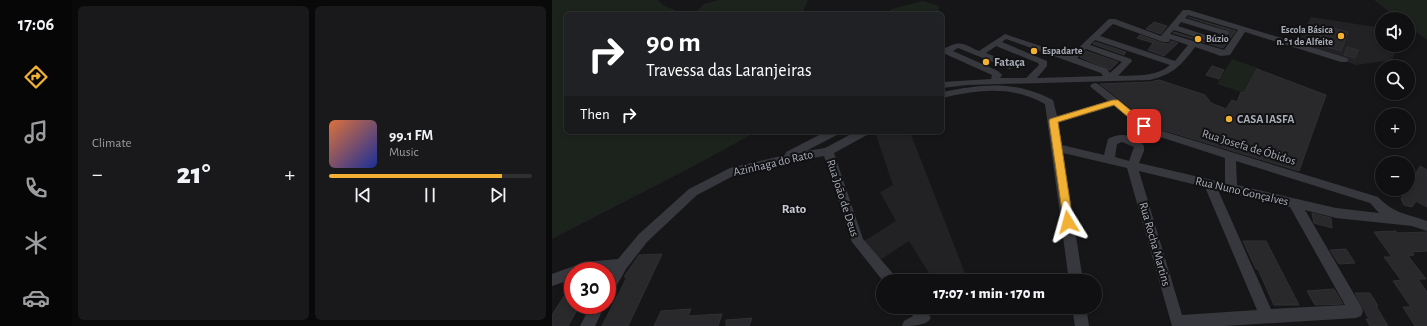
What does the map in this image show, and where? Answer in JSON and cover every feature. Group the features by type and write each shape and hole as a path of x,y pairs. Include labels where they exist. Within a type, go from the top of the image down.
{"street":[{"path":"1243,29 1228,53 1220,53 1165,35 1186,12 1243,29 1344,60"},
{"path":"1173,27 1220,42 1225,33 1180,19"},
{"path":"1071,59 1112,21 1166,40"},
{"path":"980,54 1006,36 1104,71 1110,79"},
{"path":"1094,37 1177,64"},
{"path":"996,43 1044,63 1043,66 1029,80"},
{"path":"944,85 967,82 1110,79 1156,76 1168,72 1177,64 1193,44"},
{"path":"994,81 997,75 995,73 946,51 958,45 1010,66 1014,62"},
{"path":"1085,46 1128,61 1110,79"},
{"name":"Rua Josefa de Óbidos","path":"1095,86 1152,131 1374,200 1381,208 1402,220"},
{"path":"944,95 976,89 1002,87 1038,94 1050,102 1075,274"},
{"path":"1053,121 1116,102"},
{"path":"781,160 829,134"},
{"name":"Azinhaga do Rato","path":"616,274 621,265 643,238 693,192 734,171 828,151 859,134"},
{"path":"1109,160 1112,142 1117,138 1125,138 1138,146 1139,151 1132,166"},
{"name":"Rua Nuno Gonçalves","path":"1057,148 1336,213 1402,220 1427,226"},
{"name":"Rua João de Deus","path":"828,151 858,242 885,274"},
{"path":"1230,155 1231,188"},
{"name":"Rua Rocha Martins","path":"1132,166 1177,322 1220,323"},
{"path":"1209,184 1267,317"},
{"path":"1220,323 1267,317 1356,311 1294,203"},
{"path":"616,265 621,265"},
{"path":"552,280 564,275"},
{"path":"587,326 593,314"},
{"path":"909,326 924,318 920,314"},
{"path":"1080,314 1082,326"}],"shaded area":[{"path":"552,0 658,0 663,5 679,12 564,12 564,134 752,134 552,239"},
{"path":"719,0 808,0 803,12 696,12 704,4"},
{"path":"1374,0 1427,0 1427,40 1415,31 1415,12 1390,12"},
{"path":"923,1 939,6 939,12 887,12 892,9"},
{"name":"Escola Básica n.º 1 de Alfeite","path":"1311,17 1375,27 1375,52 1395,52 1392,60 1375,60 1375,62 1356,65 1297,44"},
{"path":"1232,59 1258,68 1244,93 1217,84"},
{"path":"876,134 911,134 965,274 930,274 909,241 877,262 861,243 896,221 880,192 893,185"}],"building":[{"path":"1188,17 1236,31 1223,48 1173,33 1174,32 1217,45 1224,45 1230,34 1228,30"},
{"path":"1154,22 1167,26 1161,34 1146,29"},
{"path":"1326,26 1348,32 1341,51 1317,44"},
{"path":"1140,35 1162,43 1169,44 1171,41 1178,43 1164,56 1148,50 1153,43 1137,38"},
{"path":"1095,42 1126,52 1124,55 1093,44"},
{"path":"1347,47 1358,50 1355,58 1344,55"},
{"path":"1086,51 1118,62 1110,70 1080,57"},
{"path":"1212,66 1224,70 1219,79 1206,75"},
{"name":"CASA IASFA","path":"1257,69 1326,95 1299,171 1157,128 1100,84 1150,82 1159,80 1205,95 1211,103 1226,109 1232,100 1237,102 1241,92 1244,93"},
{"path":"1420,166 1427,170 1427,207 1416,201 1412,207 1404,205 1401,199 1402,196 1415,196 1415,175"},
{"path":"1312,213 1331,218 1332,228 1314,223"},
{"path":"1396,231 1397,233 1427,232 1427,251 1412,252 1414,255 1408,256 1426,279 1418,279 1427,292 1427,326 1415,326 1403,307 1411,307 1393,281 1401,280 1384,257 1392,257 1374,232"},
{"path":"1243,241 1266,241 1299,305 1274,305 1258,269 1256,269"},
{"path":"1346,249 1355,263 1339,264 1330,250"},
{"path":"662,254 628,326 602,326 608,314 616,314 616,299 627,277 624,277 639,255"},
{"path":"1334,289 1343,304 1315,305 1307,291"},
{"path":"1355,293 1370,293 1388,326 1370,326 1366,319 1369,319"},
{"path":"564,296 564,314 575,314 568,326 552,326 552,315"},
{"path":"691,309 688,316 722,314 718,326 654,326 661,311"},
{"path":"752,318 749,326 726,326 726,320"}],"place":[{"name":"Escola Básica n.º 1 de Alfeite","path":"1341,36"},
{"name":"Búzio","path":"1198,39"},
{"name":"Espadarte","path":"1034,51"},
{"name":"Fataça","path":"986,62"},
{"name":"CASA IASFA","path":"1229,119"}],"district":[{"name":"Rato","path":"794,209"}],"route":[{"path":"1068,222 1053,121 1116,102 1144,126"}]}
